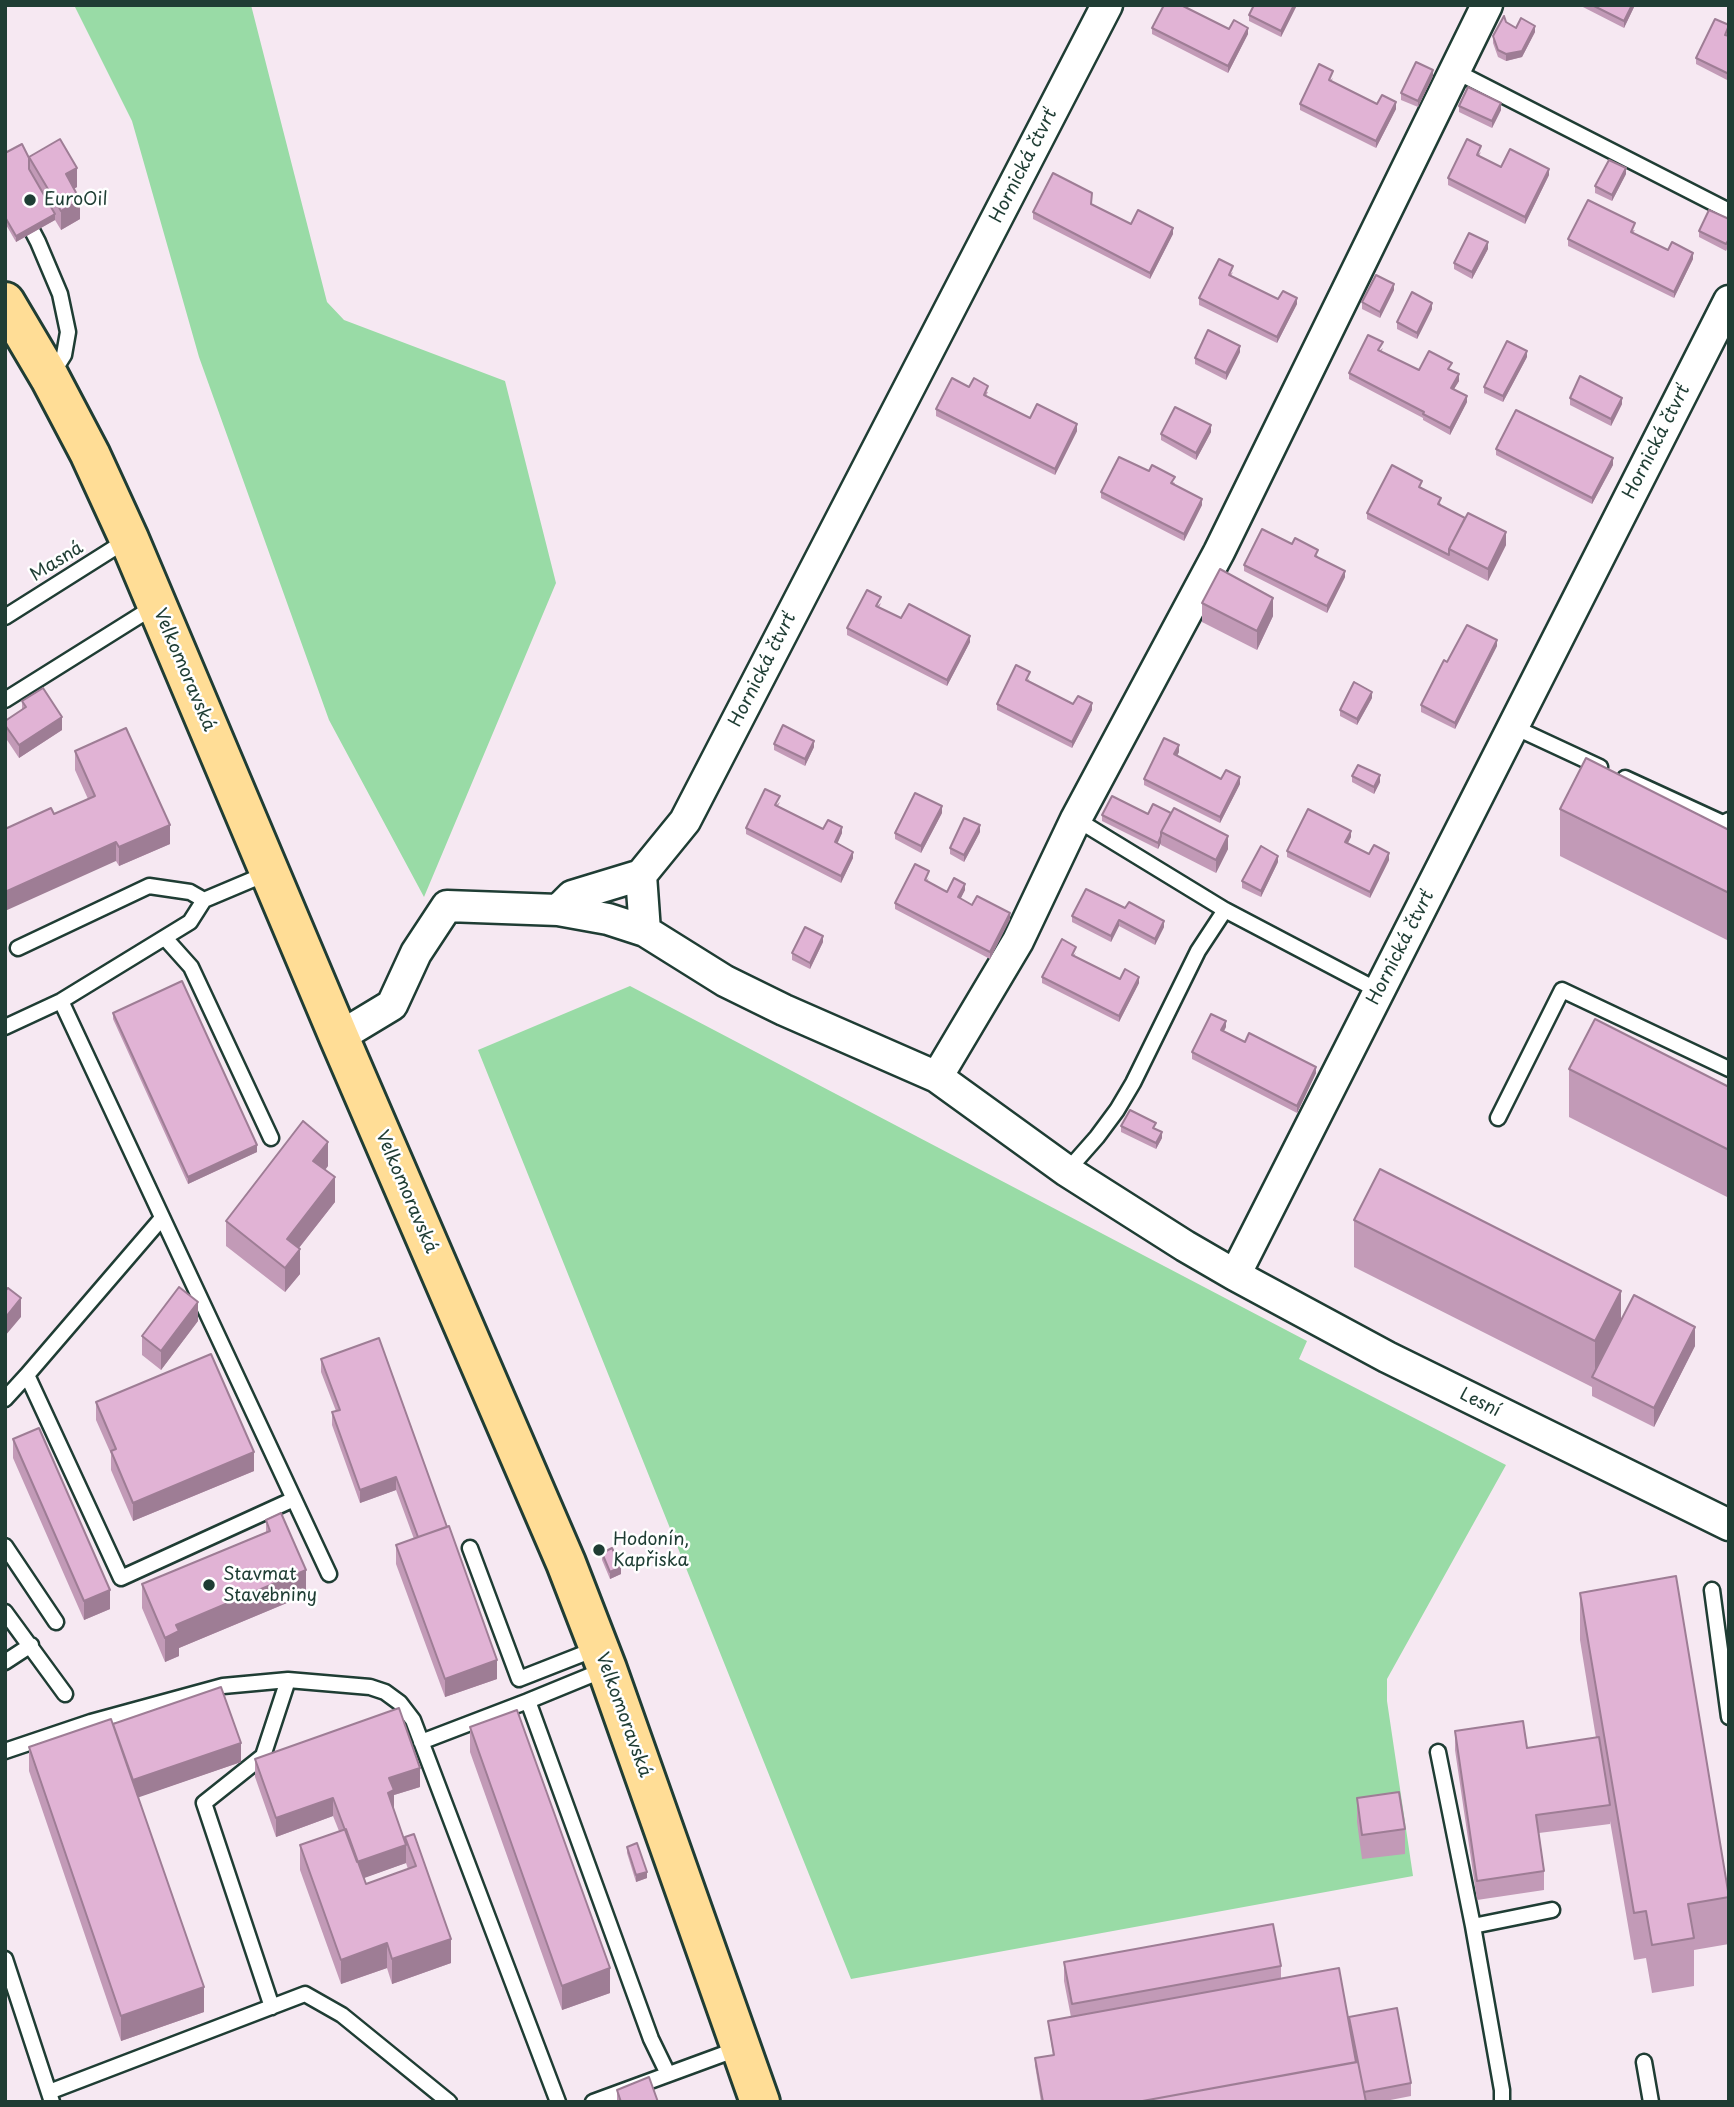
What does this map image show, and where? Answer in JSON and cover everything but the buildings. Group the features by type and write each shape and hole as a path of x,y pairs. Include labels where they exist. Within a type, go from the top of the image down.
{"main road":[{"name":"Velkomoravská","path":"5,302 50,378 90,454 129,539 339,1037 566,1563 603,1658 760,2102"}],"street":[{"name":"Hornická čtvrť","path":"641,875 685,821 1107,5"},
{"path":"937,1077 1018,941 1076,819 1219,552 1487,5"},
{"name":"Hornická čtvrť","path":"1235,1275 1729,301"},
{"path":"558,910 572,896 641,875 645,931"},
{"path":"339,1037 392,1005 416,953 447,906 558,910 608,919 645,931 725,981 784,1010 937,1077 1067,1171 1235,1275"},
{"name":"Lesní","path":"1235,1275 1388,1357 1729,1525"}],"lane":[{"path":"1455,71 1729,211"},
{"path":"16,201 60,294 68,332 64,355 50,378"},
{"name":"Masná","path":"5,617 129,539"},
{"path":"5,700 157,606"},
{"path":"1514,727 1723,823 1729,820"},
{"path":"1076,819 1225,910 1379,991"},
{"path":"5,1027 61,1001 165,938 190,922 204,900 270,872"},
{"path":"18,948 149,886 190,892 204,900"},
{"path":"1067,1171 1097,1138 1117,1110 1198,951 1225,910"},
{"path":"165,938 191,967 271,1138"},
{"path":"1497,1118 1562,990 1729,1069"},
{"path":"61,1001 329,1574"},
{"path":"5,1399 162,1218"},
{"path":"27,1375 121,1578 294,1499"},
{"path":"5,1546 56,1622"},
{"path":"470,1548 519,1679 603,1658"},
{"path":"1712,1590 1729,1717"},
{"path":"5,1612 65,1694"},
{"path":"5,1662 31,1646"},
{"path":"421,1742 528,1701 603,1658"},
{"path":"272,2007 204,1803 263,1756 288,1680"},
{"path":"5,1751 91,1722 223,1686 288,1680 370,1687 385,1692 400,1703 413,1720 558,2102"},
{"path":"528,1701 651,2039 668,2074"},
{"path":"1437,1752 1473,1926 1502,2102"},
{"path":"1473,1926 1552,1910"},
{"path":"5,1959 51,2097 305,1994 342,2015 449,2102"},
{"path":"593,2102 741,2048"},
{"path":"1644,2062 1651,2102"}],"green space":[{"path":"74,5 251,5 327,302 344,320 505,381 556,583 424,897 329,720 199,357 132,121"},
{"path":"630,986 1307,1341 1299,1359 1506,1465 1387,1679 1387,1701 1413,1876 851,1979 478,1050"}],"place":[{"name":"EuroOil","path":"30,200"},
{"name":"Hodonín, Kapřiska","path":"599,1550"},
{"name":"Stavmat Stavebniny","path":"209,1585"}]}
